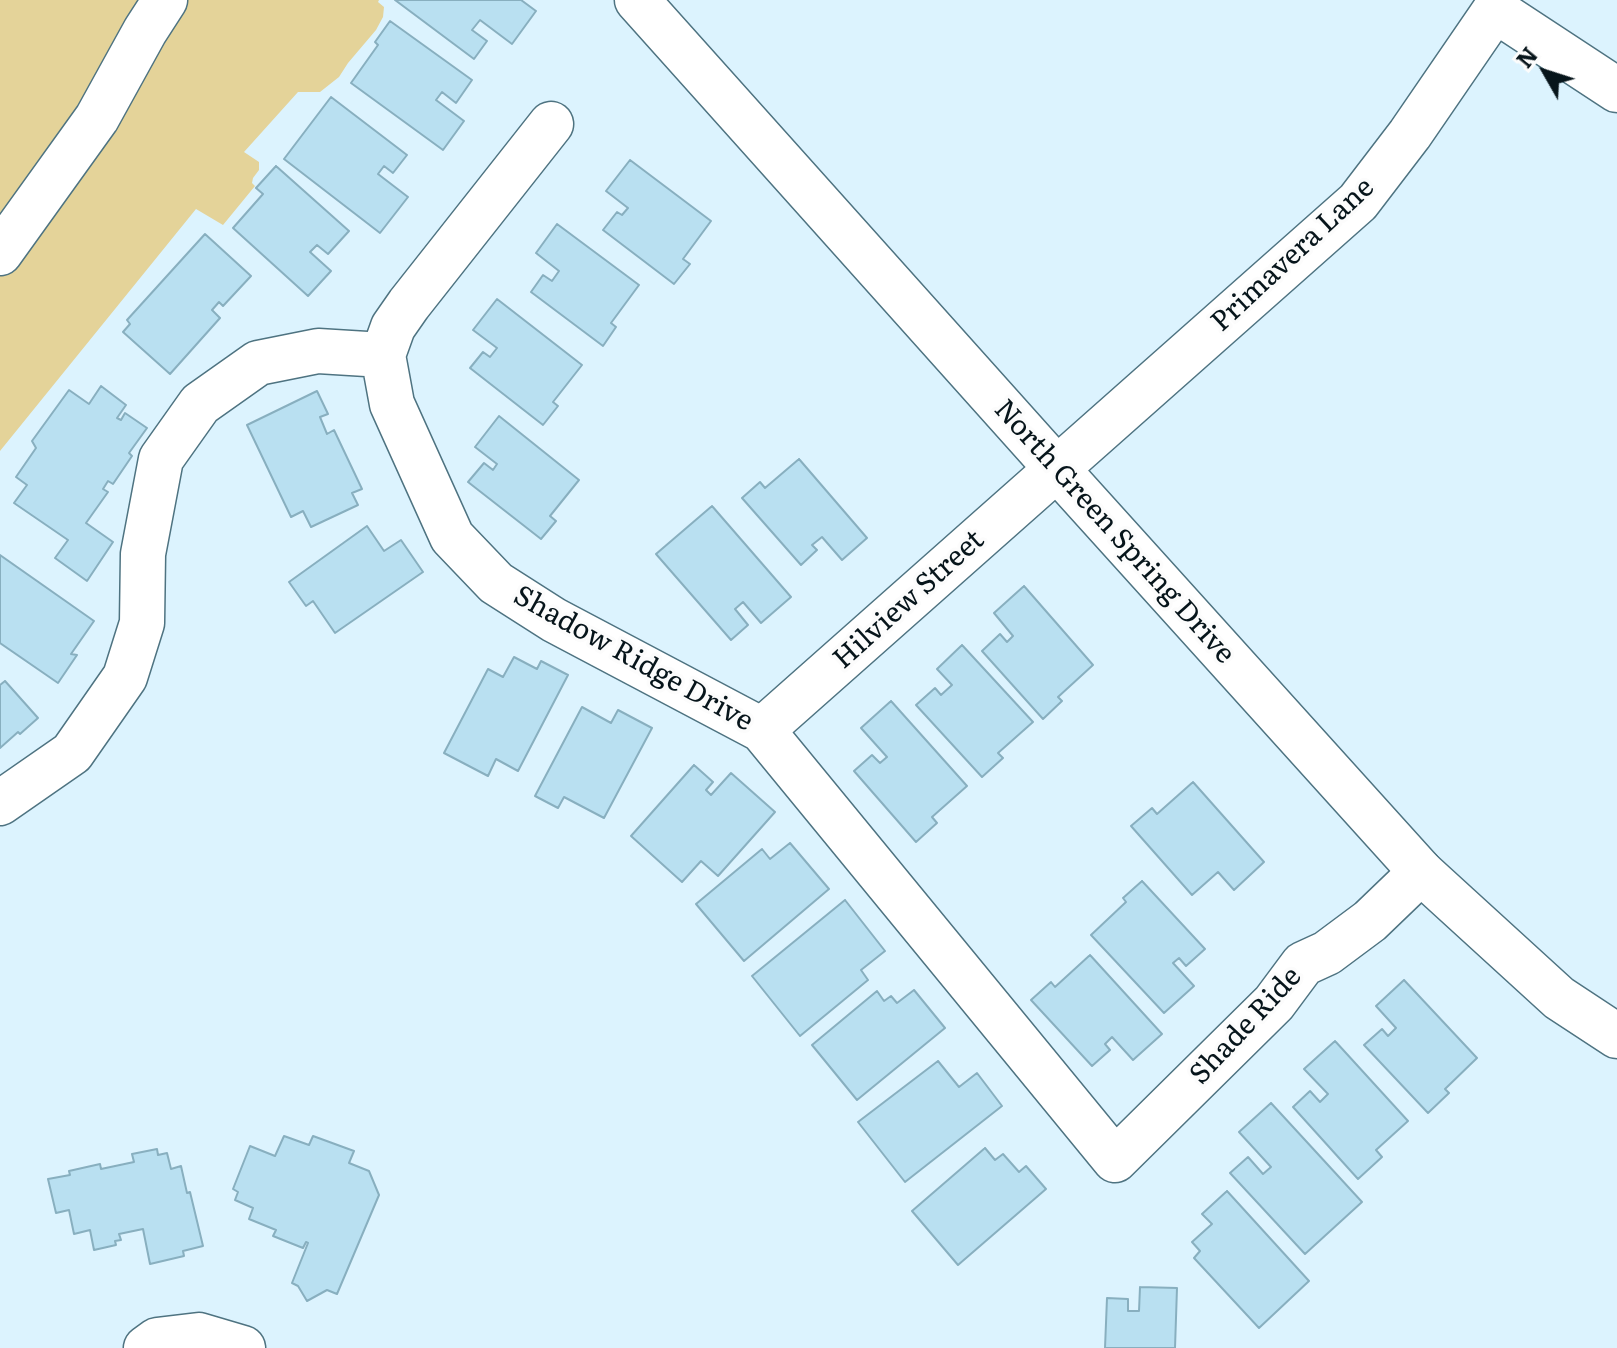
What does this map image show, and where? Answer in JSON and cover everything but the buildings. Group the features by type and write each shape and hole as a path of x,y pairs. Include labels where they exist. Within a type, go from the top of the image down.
{"street":[{"path":"0,253 97,118 165,0"},
{"name":"North Green Spring Drive","path":"637,0 1421,872 1559,998 1617,1036"},
{"name":"Primavera Lane","path":"1057,469 1358,202 1410,134 1495,10 1617,90"},
{"path":"0,803 72,753 125,677 142,623 143,554 161,459 200,404 258,363 318,351 383,355 393,327 409,304 551,124"},
{"name":"Shadow Ridge Drive","path":"383,355 392,404 452,537 496,583 554,620 762,730 1115,1160"},
{"name":"Hilview Street","path":"762,730 1057,469"},
{"name":"Shade Ride","path":"1115,1160 1274,1003 1303,964 1327,953 1370,921 1421,872"},
{"path":"146,1348 157,1340 199,1335 243,1348"}],"shaded area":[{"path":"0,0 379,0 384,7 376,30 339,77 320,92 298,92 244,152 259,162 259,170 252,183 255,186 223,225 196,209 0,451"}]}
